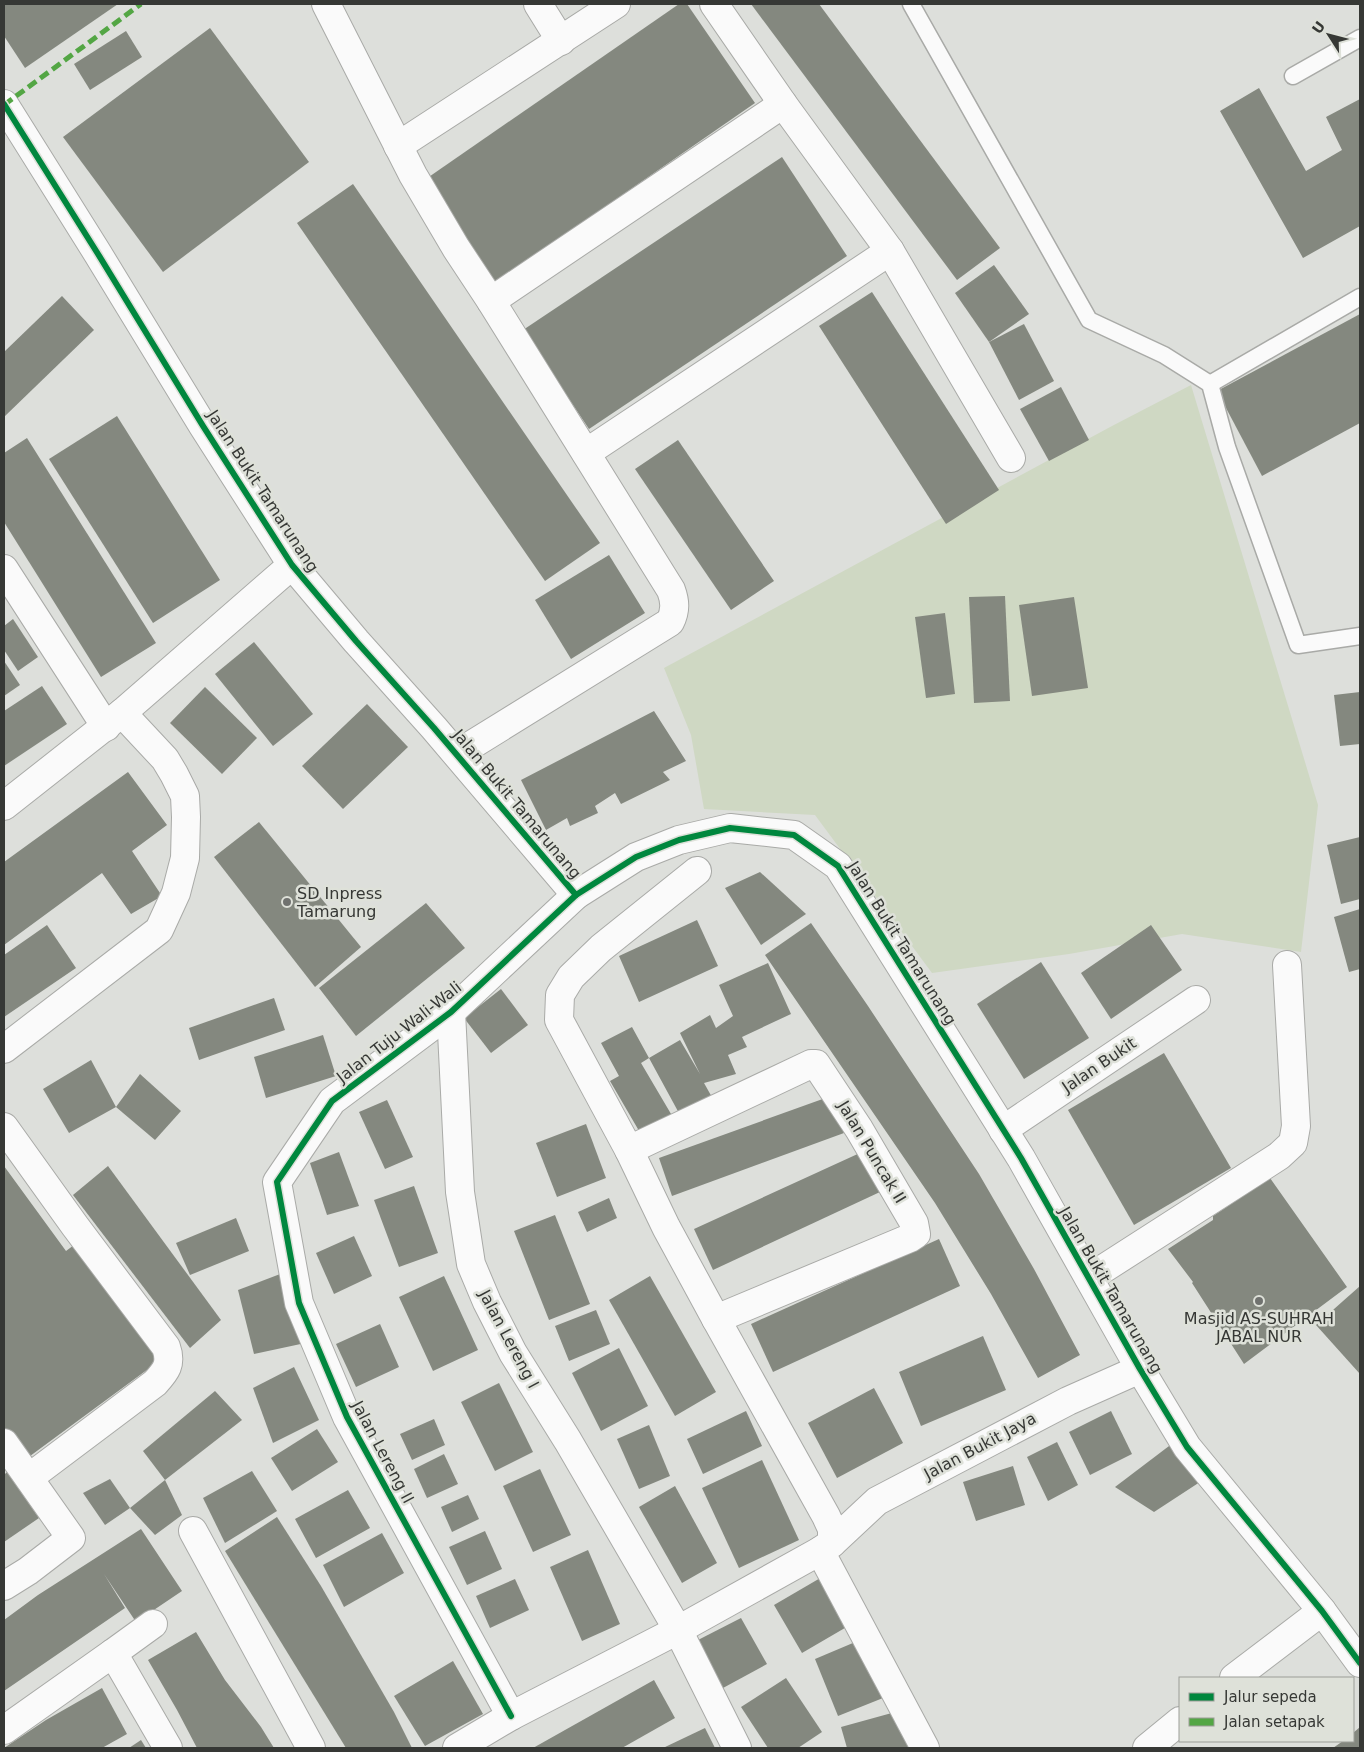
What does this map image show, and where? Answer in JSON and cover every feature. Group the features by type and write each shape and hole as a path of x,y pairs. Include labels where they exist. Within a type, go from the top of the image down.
{"street":[{"path":"326,4 413,175 451,240 492,301 670,590 675,604 670,622 457,754"},
{"path":"538,4 561,41"},
{"path":"398,146 616,4"},
{"path":"714,4 783,104 890,251 1011,458"},
{"name":"Jalan Bukit Tamarunang","path":"4,104 203,426 292,565 356,641 457,754 576,895 636,856 678,840 730,828 794,835 838,866 1021,1158 1140,1369 1187,1447 1322,1611 1360,1663"},
{"path":"492,301 783,104"},
{"path":"586,453 890,251"},
{"path":"4,806 114,720 292,565"},
{"path":"4,569 114,720 165,759 185,796 186,816 185,858 176,893 159,930 4,1049"},
{"path":"697,871 601,948 571,977 560,994 559,1020 629,1150 666,1227 826,1516 832,1529 826,1547 926,1748"},
{"name":"Jalan Tuju Wali-Wali","path":"277,1182 332,1101 450,1012 576,895"},
{"path":"1089,1278 1279,1156 1293,1143 1296,1126 1287,965"},
{"name":"Jalan Bukit","path":"1003,1130 1196,1000"},
{"name":"Jalan Lereng I","path":"450,1012 460,1192 471,1264 487,1302 513,1353 568,1441 678,1630 737,1748"},
{"name":"Jalan Puncak II","path":"629,1150 802,1068 816,1064 854,1121 914,1223 916,1234 910,1238 716,1319"},
{"path":"4,1127 80,1234 166,1347 169,1356 169,1362 155,1383 30,1477"},
{"name":"Jalan Lereng II","path":"277,1182 299,1303 347,1417 511,1716"},
{"name":"Jalan Bukit Jaya","path":"457,1748 511,1716 678,1630 826,1547 876,1501 1068,1401 1140,1369"},
{"path":"4,1442 71,1538 28,1572 4,1586"},
{"path":"193,1531 311,1748"},
{"path":"1235,1677 1322,1611"},
{"path":"4,1730 152,1624"},
{"path":"114,1653 168,1748"},
{"path":"1147,1748 1179,1722"}],"lane":[{"path":"911,4 1089,320 1164,356 1210,384 1227,446 1298,645 1360,636"},
{"path":"1293,76 1360,38"},
{"path":"1210,384 1360,297"}],"green space":[{"path":"1191,385 1318,805 1301,952 1182,934 1069,954 932,973 815,815 704,809 691,735 664,668"}],"building":[{"path":"4,4 118,4 25,68 4,36"},
{"path":"679,4 687,4 755,103 494,284 423,181"},
{"path":"751,4 819,4 1000,248 957,280"},
{"path":"210,28 309,162 163,272 63,137"},
{"path":"126,31 142,57 90,90 74,64"},
{"path":"1259,88 1306,171 1342,150 1326,117 1360,99 1360,226 1303,258 1220,111"},
{"path":"782,157 847,256 589,429 523,330"},
{"path":"353,184 600,543 545,581 297,223"},
{"path":"994,265 1029,314 989,342 955,293"},
{"path":"872,292 999,490 946,524 819,326"},
{"path":"62,296 94,330 4,417 4,352"},
{"path":"1360,314 1360,423 1262,476 1217,391"},
{"path":"1024,324 1054,381 1019,400 989,342"},
{"path":"1061,387 1089,440 1049,461 1020,409"},
{"path":"117,416 220,580 153,623 49,459"},
{"path":"27,438 156,643 101,677 4,522 4,453"},
{"path":"678,440 774,581 731,610 635,469"},
{"path":"609,555 645,613 571,659 535,600"},
{"path":"1005,596 1010,701 974,703 969,597"},
{"path":"1074,597 1088,688 1032,696 1019,605"},
{"path":"945,613 955,694 926,698 915,617"},
{"path":"13,619 38,657 18,671 4,650 4,626"},
{"path":"254,642 313,714 273,746 215,674"},
{"path":"4,661 20,685 4,696"},
{"path":"42,686 67,724 4,766 4,711"},
{"path":"205,687 257,738 222,774 170,723"},
{"path":"1360,692 1360,744 1340,746 1334,695"},
{"path":"367,704 408,747 343,809 302,766"},
{"path":"654,711 686,761 663,772 670,780 621,804 615,793 595,806 598,813 570,826 567,818 546,830 521,780"},
{"path":"128,772 167,825 132,851 162,896 131,914 102,873 4,945 4,862"},
{"name":"SD Inpress Tamarung","path":"259,822 361,947 315,987 214,857"},
{"path":"1360,837 1360,899 1341,904 1327,845"},
{"path":"760,872 806,914 761,945 725,888"},
{"name":"SD Inpress Tamarung","path":"426,903 465,948 356,1036 319,988"},
{"path":"1360,909 1360,969 1349,972 1334,917"},
{"path":"697,920 718,966 639,1002 619,956"},
{"path":"811,923 979,1174 1034,1269 1080,1355 1038,1378 991,1294 935,1203 765,955"},
{"path":"47,925 76,968 4,1017 4,955"},
{"path":"1151,925 1182,970 1111,1019 1081,973"},
{"path":"1041,962 1089,1038 1024,1079 977,1004"},
{"path":"768,963 791,1014 742,1037 747,1047 728,1055 736,1074 704,1083 713,1099 680,1115 649,1058 680,1040 700,1074 680,1033 710,1015 716,1028 733,1016 719,985"},
{"path":"501,989 528,1025 491,1053 464,1018"},
{"path":"274,998 285,1030 199,1060 189,1028"},
{"path":"632,1027 649,1058 641,1063 674,1119 642,1136 610,1081 619,1076 601,1043"},
{"path":"323,1035 336,1076 266,1098 254,1057"},
{"path":"1164,1053 1231,1168 1134,1225 1068,1110"},
{"path":"91,1060 116,1107 69,1133 43,1089"},
{"path":"140,1074 181,1111 155,1140 116,1107"},
{"path":"831,1096 844,1133 672,1196 659,1158"},
{"path":"387,1100 413,1157 385,1169 359,1112"},
{"path":"586,1124 606,1178 557,1197 536,1143"},
{"path":"339,1152 359,1206 327,1215 310,1163"},
{"path":"862,1152 880,1192 713,1270 694,1229"},
{"path":"4,1166 66,1251 74,1245 159,1361 26,1459 4,1429"},
{"path":"108,1166 221,1320 190,1348 73,1195"},
{"path":"1270,1178 1347,1287 1244,1364 1193,1282 1168,1249 1213,1220 1213,1216"},
{"path":"414,1186 438,1253 399,1267 374,1200"},
{"path":"609,1198 617,1218 587,1232 578,1212"},
{"path":"555,1215 590,1304 549,1320 514,1231"},
{"path":"236,1218 249,1251 190,1275 176,1243"},
{"path":"354,1236 372,1276 334,1294 316,1253"},
{"path":"939,1239 960,1286 773,1372 751,1324"},
{"path":"288,1271 310,1342 254,1354 238,1290"},
{"path":"444,1276 478,1350 433,1371 399,1297"},
{"path":"650,1276 716,1392 675,1416 609,1300"},
{"path":"1360,1286 1360,1374 1316,1325"},
{"path":"596,1310 610,1344 569,1361 555,1326"},
{"path":"380,1324 399,1367 356,1387 336,1344"},
{"path":"983,1336 1006,1390 921,1426 899,1372"},
{"path":"619,1348 648,1406 601,1431 572,1373"},
{"path":"294,1367 319,1420 273,1443 253,1388"},
{"path":"499,1383 533,1452 495,1471 461,1402"},
{"path":"874,1388 903,1443 837,1478 808,1423"},
{"path":"215,1391 242,1420 165,1480 143,1451"},
{"path":"746,1411 762,1446 703,1474 687,1439"},
{"path":"1111,1411 1132,1454 1090,1475 1069,1432"},
{"path":"434,1419 445,1445 412,1460 400,1434"},
{"path":"649,1425 670,1476 639,1489 617,1439"},
{"path":"317,1429 338,1462 292,1491 271,1458"},
{"path":"1057,1442 1078,1485 1048,1501 1027,1457"},
{"path":"1173,1443 1203,1480 1154,1512 1115,1487"},
{"path":"444,1454 458,1484 427,1498 414,1469"},
{"path":"762,1460 799,1540 739,1568 702,1488"},
{"path":"1013,1466 1025,1505 976,1521 963,1482"},
{"path":"540,1469 571,1535 533,1552 503,1486"},
{"path":"252,1471 277,1511 225,1543 203,1498"},
{"path":"7,1472 39,1518 4,1542 4,1475"},
{"path":"110,1479 130,1508 105,1525 83,1493"},
{"path":"165,1480 182,1515 155,1535 130,1508"},
{"path":"675,1486 717,1563 682,1583 639,1507"},
{"path":"348,1490 370,1528 316,1558 295,1519"},
{"path":"468,1495 479,1519 452,1532 441,1507"},
{"path":"277,1517 321,1586 394,1712 412,1748 346,1748 225,1551"},
{"path":"141,1529 182,1591 136,1622 104,1574 125,1608 4,1691 4,1620 38,1595"},
{"path":"485,1531 502,1569 467,1585 449,1547"},
{"path":"382,1533 404,1573 344,1607 323,1565"},
{"path":"588,1550 620,1624 582,1641 550,1567"},
{"path":"822,1577 850,1625 802,1653 774,1605"},
{"path":"515,1579 529,1610 490,1628 476,1596"},
{"path":"741,1618 767,1664 723,1688 698,1640"},
{"path":"196,1632 225,1680 261,1727 274,1748 197,1748 148,1660"},
{"path":"860,1640 883,1698 838,1716 815,1659"},
{"path":"453,1661 483,1714 425,1746 394,1696"},
{"path":"786,1678 822,1732 798,1748 768,1748 741,1707"},
{"path":"654,1680 675,1718 622,1748 533,1748"},
{"path":"102,1688 127,1734 102,1748 4,1748 46,1720"},
{"path":"899,1711 909,1748 847,1748 841,1727"},
{"path":"1360,1727 1360,1748 1333,1748 1342,1742 1354,1742 1354,1732"},
{"path":"705,1728 715,1748 663,1748"},
{"path":"141,1740 146,1748 129,1748"}],"marked path":[{"path":"4,105 141,4"}],"cycle path":[{"path":"4,104 203,426 292,565 576,895 636,857 679,840 730,828 794,835 838,866 1021,1158 1140,1369 1187,1447 1322,1611 1360,1663"},
{"path":"511,1716 347,1417 299,1303 277,1182 332,1101 451,1012 576,895"}],"place":[{"name":"SD Inpress Tamarung","path":"287,902"},
{"name":"Masjid AS-SUHRAH JABAL NUR","path":"1259,1301"}]}
